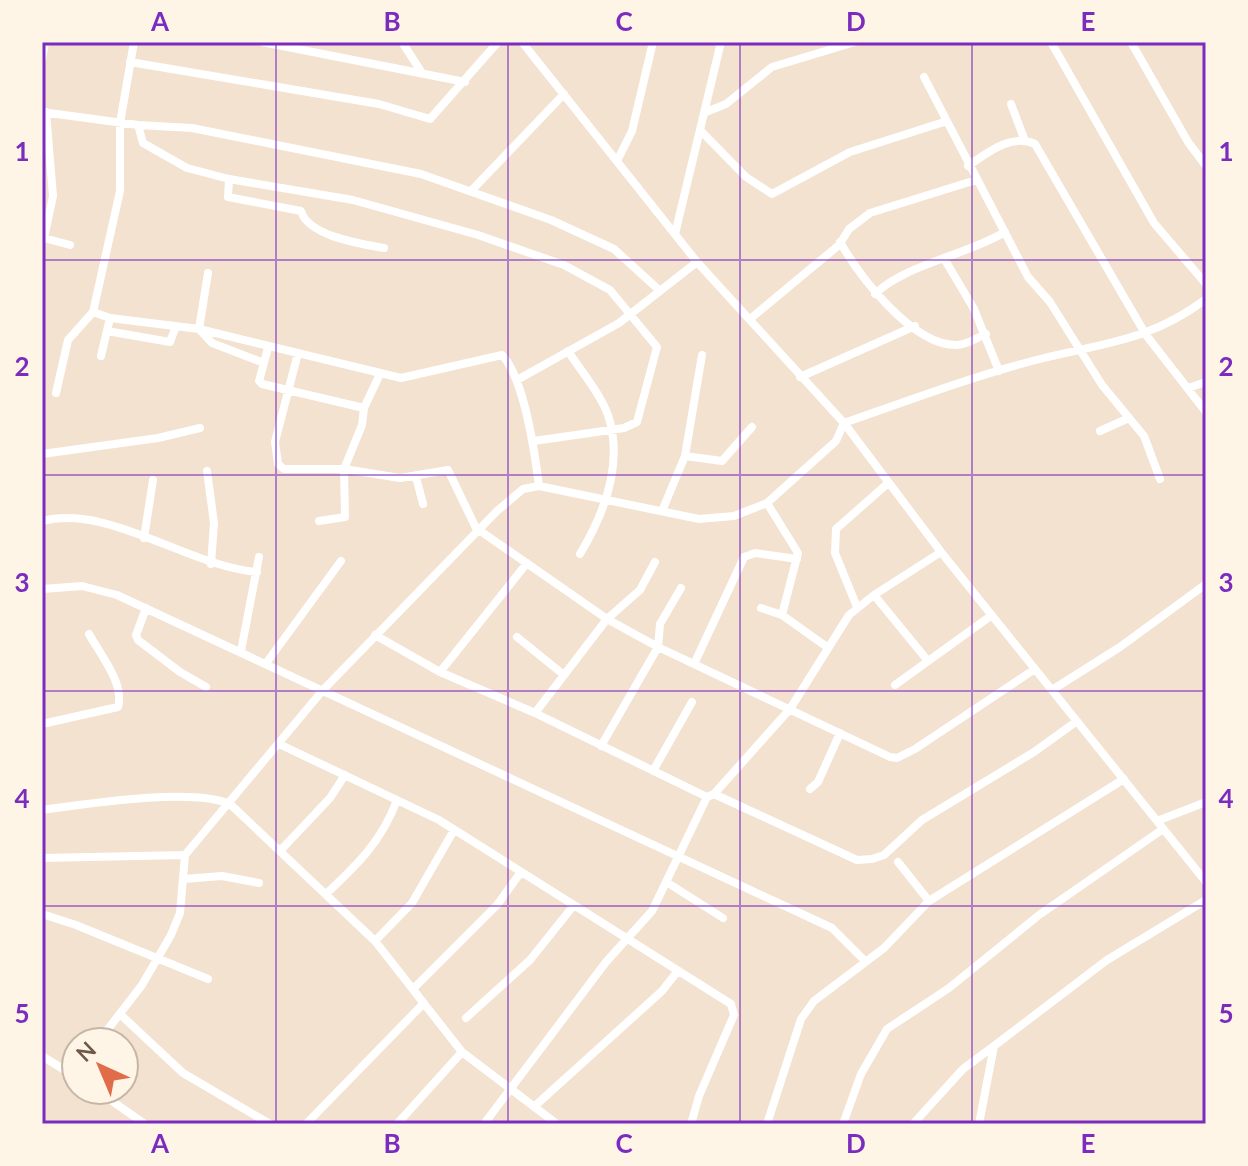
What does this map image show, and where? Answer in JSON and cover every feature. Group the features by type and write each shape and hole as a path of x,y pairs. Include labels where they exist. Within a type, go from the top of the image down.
{"street":[{"path":"42,59 45,42"},
{"path":"56,393 68,340 75,328 93,312 120,191 120,123 134,42"},
{"path":"262,42 465,82"},
{"path":"402,42 422,73"},
{"path":"130,62 379,104 430,119 498,42"},
{"path":"522,42 697,262 844,423 887,484 1206,882"},
{"path":"617,161 632,131 653,42"},
{"path":"675,234 721,42"},
{"path":"706,112 726,104 772,67 855,42"},
{"path":"1051,42 1154,223 1206,284"},
{"path":"1131,42 1188,142 1206,166"},
{"path":"924,77 944,122 1028,277 1050,302 1080,350 1144,436 1160,479"},
{"path":"472,190 564,94"},
{"path":"1011,104 1025,141"},
{"path":"70,245 44,238 53,196 44,112 138,125 192,128 421,174 472,190 614,249 659,290"},
{"path":"700,130 746,177 772,194 850,152 944,122"},
{"path":"138,125 143,143 187,168 229,179 353,200 515,247 586,274 610,290 657,347 637,422 534,441"},
{"path":"968,166 997,146 1025,141 1035,144 1146,335 1206,412"},
{"path":"229,179 228,197 301,211 309,224 350,241 384,248"},
{"path":"750,319 870,213 976,180"},
{"path":"875,294 888,282 1005,232"},
{"path":"840,242 875,294 939,342 952,345 966,343 986,334"},
{"path":"945,260 986,334 999,371"},
{"path":"517,380 632,314 697,262"},
{"path":"199,329 208,273"},
{"path":"112,1026 157,959 180,913 185,855 323,690 478,529 523,489 539,486 699,519 721,519 767,503 836,441 844,423 999,371 1146,335 1180,318 1206,299"},
{"path":"93,312 110,318 199,329 264,363"},
{"path":"101,356 110,318"},
{"path":"124,334 125,320"},
{"path":"139,337 140,321"},
{"path":"107,331 171,342 176,326"},
{"path":"800,377 915,326"},
{"path":"229,343 298,353 380,374 411,377 497,355 506,359 517,380 534,441 539,486"},
{"path":"268,348 259,381 262,384 288,393 364,408"},
{"path":"568,351 603,406 611,429 607,501 580,554"},
{"path":"298,353 275,442 278,464 290,470 344,469 416,477 448,470 478,529 607,619 658,647 897,758 1035,669"},
{"path":"662,511 685,456 702,355"},
{"path":"319,521 345,517 344,469 362,425 364,408 380,374"},
{"path":"1188,388 1206,382"},
{"path":"1100,431 1129,418"},
{"path":"685,456 722,461 752,427"},
{"path":"42,454 158,438 200,428"},
{"path":"207,471 214,523 211,564"},
{"path":"416,477 423,504"},
{"path":"144,538 153,480"},
{"path":"857,607 835,553 836,529 887,484"},
{"path":"767,503 796,547 797,559 782,615"},
{"path":"42,521 76,517 144,538 211,564 257,572"},
{"path":"484,1124 628,937 652,911 711,796 790,709 827,647 857,607 941,552"},
{"path":"695,662 744,557 755,553 797,559"},
{"path":"241,651 259,557"},
{"path":"267,662 341,561"},
{"path":"535,713 607,619 640,590 655,562"},
{"path":"440,672 527,563"},
{"path":"1052,690 1120,647 1206,584"},
{"path":"42,589 92,587 267,662 832,928 865,961"},
{"path":"601,746 658,647 660,624 681,588"},
{"path":"874,595 928,661"},
{"path":"146,608 136,635 138,640 180,672 206,687"},
{"path":"761,608 782,615 827,647"},
{"path":"895,685 992,615"},
{"path":"42,724 118,707 120,701 112,672 89,634"},
{"path":"375,635 440,672 535,713 653,771 857,860 884,855 922,820 1034,752 1077,721"},
{"path":"517,637 564,675"},
{"path":"653,771 692,702"},
{"path":"810,789 818,782 840,733"},
{"path":"279,744 454,830 628,937 677,972 722,997 735,1009 699,1096 691,1124"},
{"path":"280,851 330,798 345,775"},
{"path":"767,1124 807,1008 884,948 929,901 1124,779"},
{"path":"42,810 108,802 210,798 230,804 375,941 462,1052 536,1105 557,1124"},
{"path":"326,894 379,840 397,800"},
{"path":"843,1124 861,1074 887,1029 949,988 1039,915 1160,825 1206,802"},
{"path":"375,941 421,891 454,830"},
{"path":"42,858 185,855"},
{"path":"898,862 929,901"},
{"path":"414,988 497,905 521,872"},
{"path":"184,879 222,876 259,883"},
{"path":"668,883 723,918"},
{"path":"913,1124 963,1069 1107,960 1206,900"},
{"path":"466,1018 544,944 574,905"},
{"path":"42,914 208,979"},
{"path":"536,1105 662,991 677,972"},
{"path":"306,1124 424,1003"},
{"path":"121,1015 183,1073 270,1124"},
{"path":"979,1124 994,1046"},
{"path":"397,1124 462,1052"},
{"path":"42,1056 60,1065"},
{"path":"119,1106 145,1124"}],"shaded area":[{"path":"42,42 1206,42 1206,1124 42,1124"}]}
